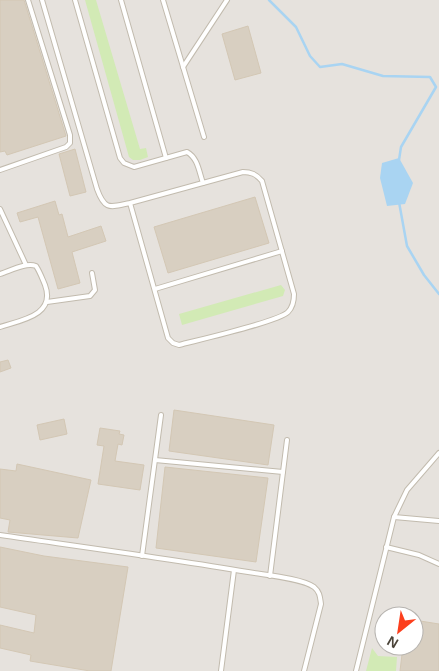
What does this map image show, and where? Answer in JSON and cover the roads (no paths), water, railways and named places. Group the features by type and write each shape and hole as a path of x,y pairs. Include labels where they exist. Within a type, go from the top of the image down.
{"lane":[{"path":"0,170 66,147 70,143 70,136 28,0"},
{"path":"42,0 102,202 114,206 130,203 242,172 251,172 258,176 262,181 294,294 294,302 289,311 281,317 179,345 173,343 168,338 130,203"},
{"path":"75,0 120,158 124,163 134,167 186,152 190,153 197,164 203,183"},
{"path":"121,0 166,158"},
{"path":"163,0 204,136"},
{"path":"183,67 227,0"},
{"path":"0,209 26,265"},
{"path":"155,288 282,251"},
{"path":"0,274 26,265 33,265 38,269 47,291 47,302 42,310 30,317 0,327"},
{"path":"47,302 90,296 95,290 92,273"},
{"path":"142,556 161,415"},
{"path":"270,576 287,440"},
{"path":"356,671 394,517 407,490 439,453"},
{"path":"155,460 283,472"},
{"path":"394,517 439,521"},
{"path":"0,535 303,582 313,587 319,593 321,604 304,671"},
{"path":"386,547 419,555 439,564"},
{"path":"221,671 234,570"}],"water":[{"path":"399,158 413,183 405,204 387,206 380,178 382,163"}],"waterway":[{"path":"269,0 296,27 310,56 320,67 342,64 383,76 430,77 436,87 401,147 399,160"},
{"path":"399,202 407,246 424,275 439,294"}]}
